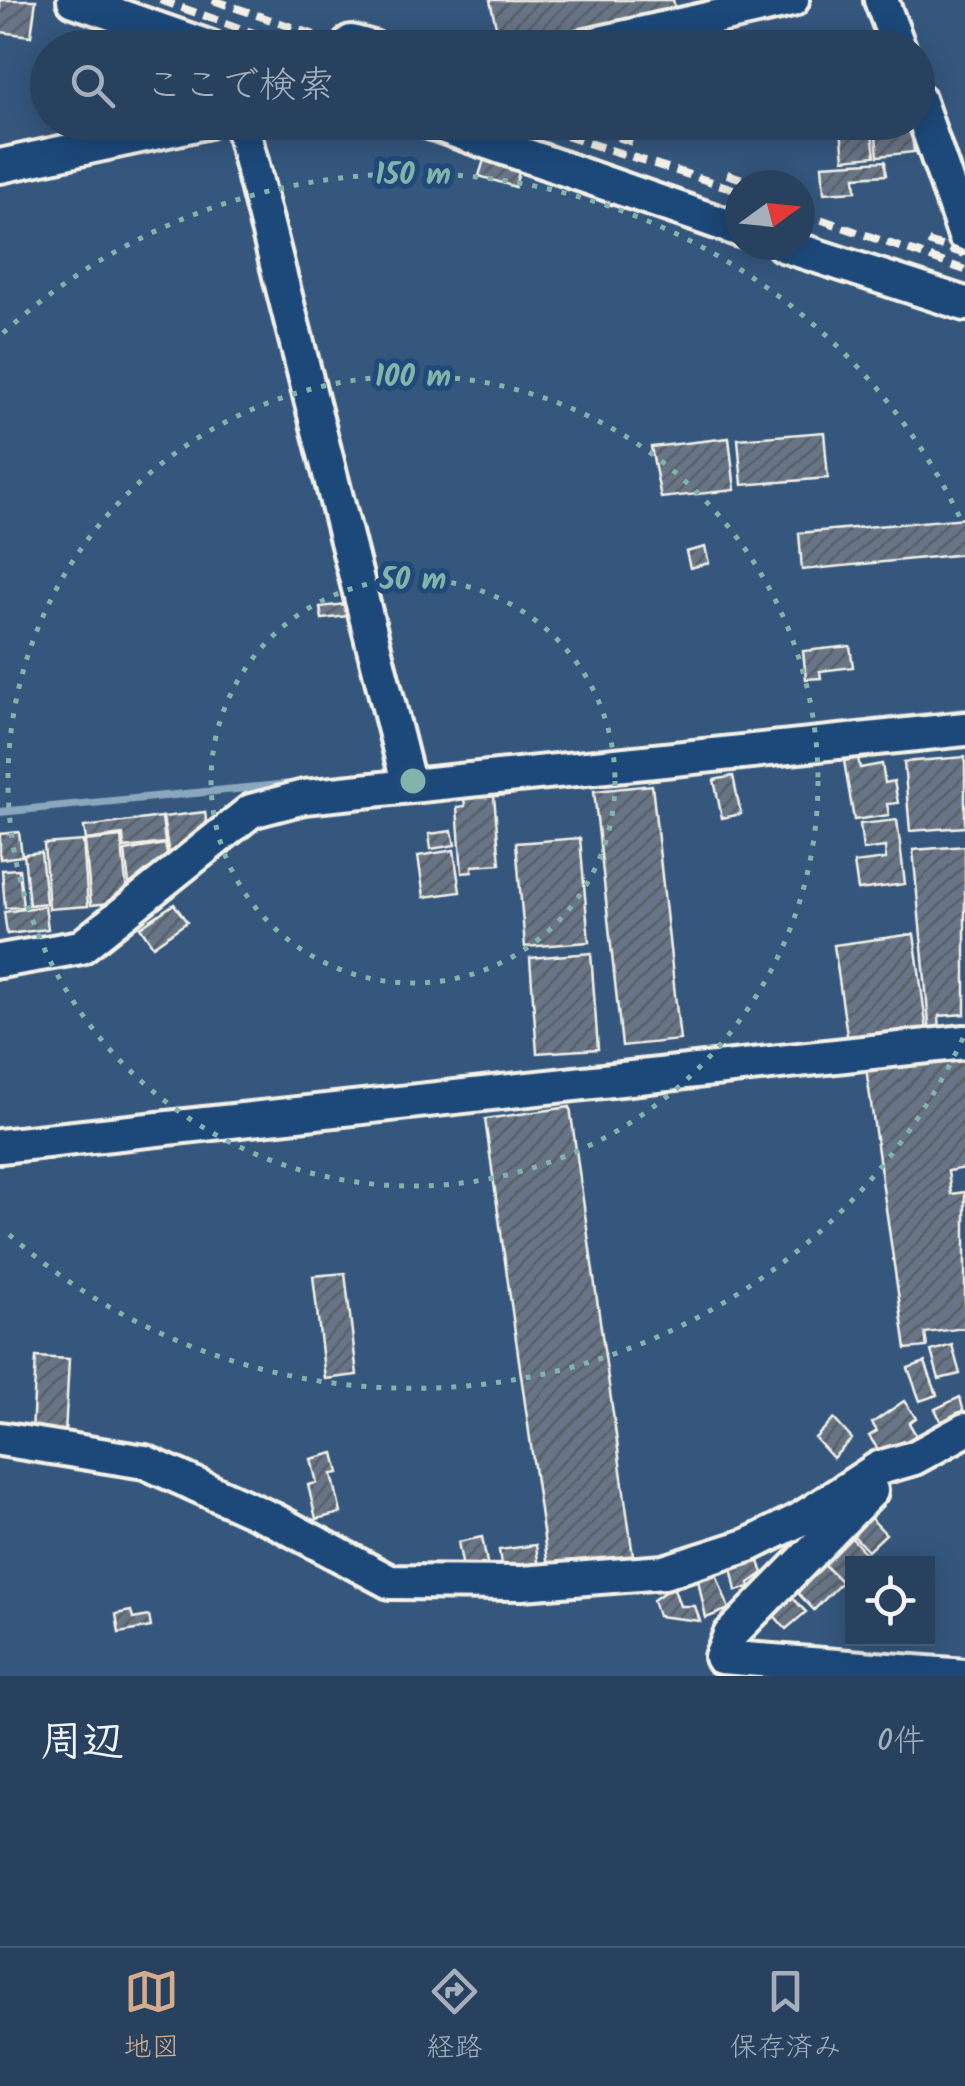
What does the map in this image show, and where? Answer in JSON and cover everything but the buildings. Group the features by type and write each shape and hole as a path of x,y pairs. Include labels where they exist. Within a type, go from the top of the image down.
{"street":[{"path":"74,0 160,30"},
{"path":"658,30 792,0"},
{"path":"881,0 892,30"},
{"path":"0,166 121,140"},
{"path":"246,140 409,786"},
{"path":"482,140 725,225"},
{"path":"932,140 965,236"},
{"path":"815,256 965,304"},
{"path":"0,961 81,948 250,811 304,797 965,729"},
{"path":"0,1146 965,1042"},
{"path":"965,1430 914,1458 858,1502 730,1634 721,1657 965,1676"},
{"path":"0,1439 145,1462 274,1520 390,1582 522,1583 664,1572 749,1545 801,1519 879,1468 914,1458"}],"waterway":[{"path":"870,722 965,712"},
{"path":"0,812 299,783"}],"railway":[{"path":"160,0 245,30"},
{"path":"213,0 300,30"},
{"path":"579,140 725,186"},
{"path":"626,140 632,142"},
{"path":"815,217 965,270"},
{"path":"928,242 965,254"}]}
